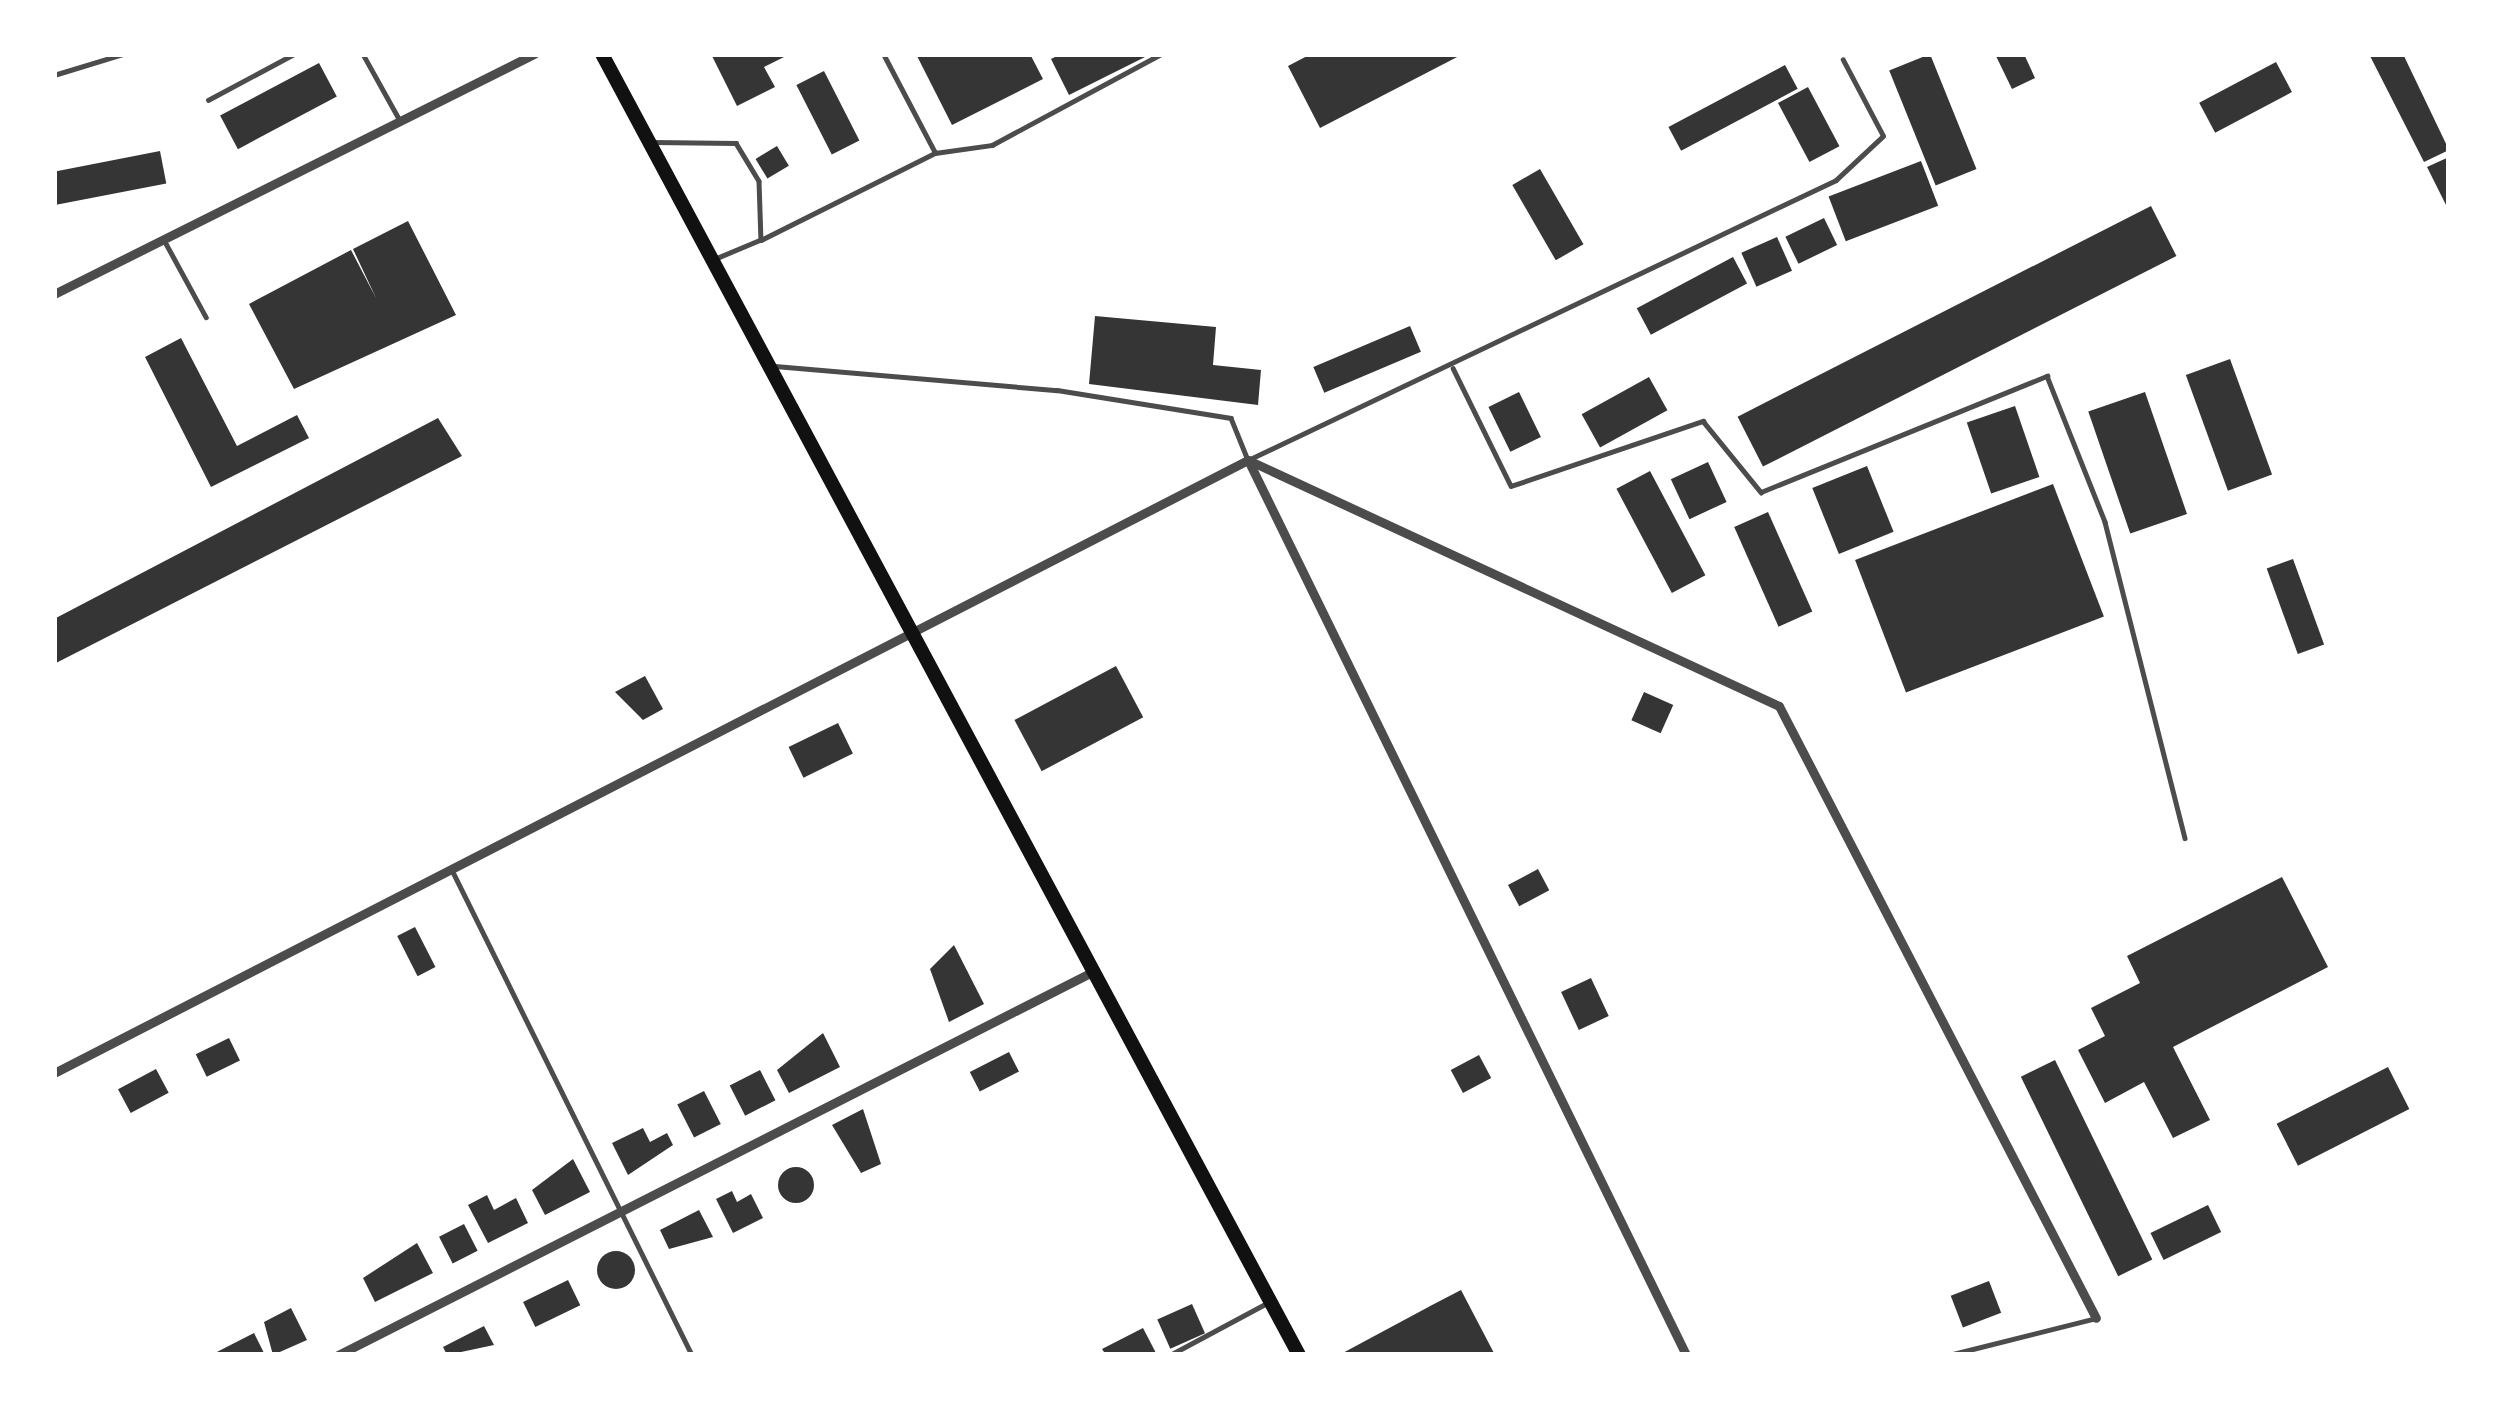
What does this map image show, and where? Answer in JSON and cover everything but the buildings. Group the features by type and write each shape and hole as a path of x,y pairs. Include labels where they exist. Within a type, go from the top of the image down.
{"main road":[{"path":"602,54 1090,973 1299,1355"}],"street":[{"path":"54,294 534,54"},
{"path":"54,1072 1248,460"},
{"path":"1248,460 1779,706 2096,1318"},
{"path":"1248,460 1686,1355"},
{"path":"338,1355 1090,973"}],"lane":[{"path":"54,75 123,54"},
{"path":"208,100 294,54"},
{"path":"363,54 399,119"},
{"path":"884,54 935,153"},
{"path":"712,260 935,153 992,145 1161,54"},
{"path":"769,365 1057,390 1231,418 1248,460 1454,368 1836,180 1882,136 1843,60"},
{"path":"650,142 736,143 758,182 761,240"},
{"path":"163,238 206,317"},
{"path":"1454,368 1511,486 1703,421 1761,492 2047,376 2104,522 2186,838"},
{"path":"451,867 692,1355"},
{"path":"1170,1355 1270,1301"},
{"path":"1949,1355 2096,1318"}]}
